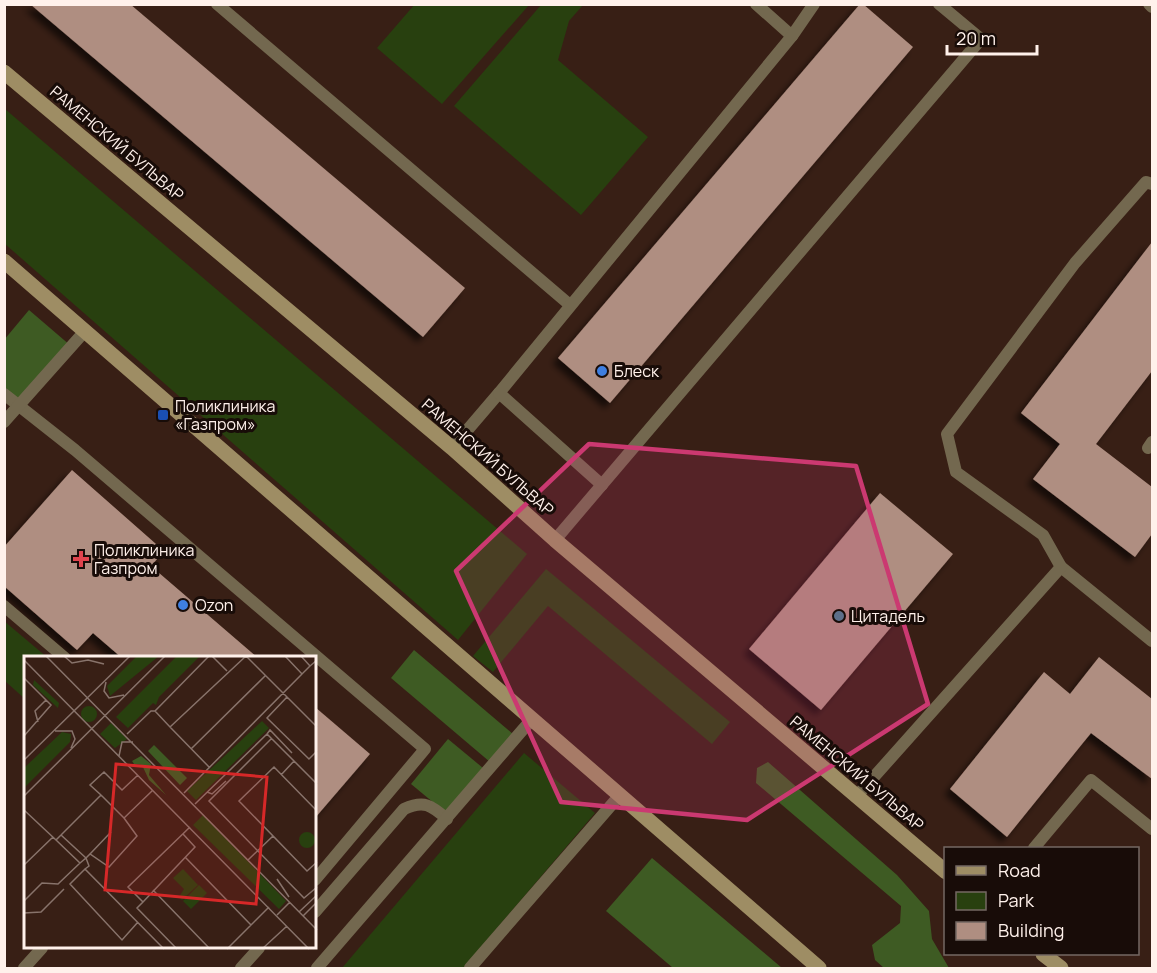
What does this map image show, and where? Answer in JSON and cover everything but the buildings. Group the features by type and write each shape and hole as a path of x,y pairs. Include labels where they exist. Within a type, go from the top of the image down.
{"street":[{"name":"РАМЕНСКИЙ БУЛЬВАР","path":"4,72 452,448 555,540 944,871"},
{"path":"4,261 819,969"},
{"path":"1044,955 1061,969"}],"lane":[{"path":"217,4 570,305"},
{"path":"756,4 792,36"},
{"path":"452,448 792,36 814,4"},
{"path":"555,540 981,39 939,4"},
{"path":"1152,184 1146,182 1075,263 947,434 956,472 1043,535 1061,567 1152,641"},
{"path":"4,422 85,331"},
{"path":"499,393 602,485"},
{"path":"4,394 76,451 425,749 316,879"},
{"path":"856,797 1061,567"},
{"path":"4,606 63,656"},
{"path":"317,969 532,719"},
{"path":"1036,847 1092,780 1152,830"},
{"path":"470,969 620,795"},
{"path":"316,911 405,809 415,804 427,805 435,808 447,819"},
{"path":"24,969 41,949"},
{"path":"241,969 258,949"}],"highlighted area":[{"path":"589,444 856,466 928,704 747,820 561,802 456,571"}],"green space":[{"path":"415,4 529,5 442,104 377,48"},
{"path":"541,5 583,5 569,21 558,60 648,137 581,215 454,106"},
{"path":"5,109 527,554 458,640 5,244"},
{"path":"29,310 71,346 18,405 5,394 4,340"},
{"path":"546,569 730,722 712,744 548,606 493,672 473,656"},
{"path":"4,621 46,656 24,656 24,698 5,681"},
{"path":"414,650 513,734 490,762 391,678"},
{"path":"448,739 483,768 446,813 411,784"},
{"path":"524,753 595,813 463,968 342,968"},
{"path":"768,762 897,875 929,911 932,939 949,968 884,968 875,960 872,945 900,923 901,906 756,783 757,768"},
{"path":"652,858 782,968 673,968 606,911"}],"place":[{"name":"Блеск","path":"602,371"},
{"name":"Поликлиника «Газпром»","path":"163,415"},
{"name":"Поликлиника Газпром","path":"81,559"},
{"name":"Ozon","path":"183,605"},
{"name":"Цитадель","path":"839,616"}]}
